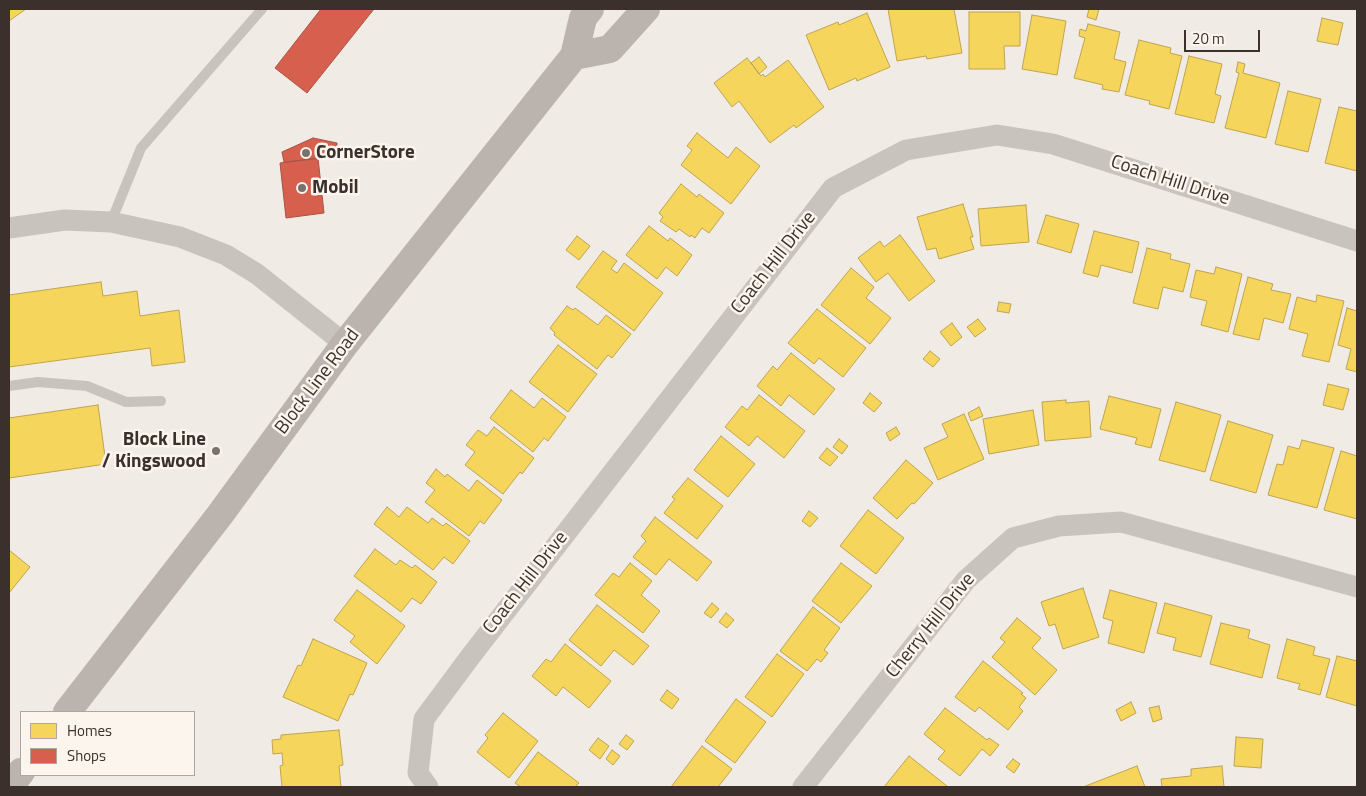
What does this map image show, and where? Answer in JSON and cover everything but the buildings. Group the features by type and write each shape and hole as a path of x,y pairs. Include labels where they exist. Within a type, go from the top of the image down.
{"street":[{"name":"Block Line Road","path":"68,711 219,516 345,344 574,56 583,18 590,9"},
{"path":"574,56 610,49 646,9"},
{"name":"Coach Hill Drive","path":"428,787 418,773 424,719 476,649 833,188 906,150 997,135 1053,144 1357,241"},
{"path":"9,228 65,220 111,222 180,237 226,255 257,274 345,344"},
{"name":"Cherry Hill Drive","path":"803,787 966,580 1013,538 1059,526 1121,522 1357,587"},
{"path":"10,787 20,773"}],"lane":[{"path":"111,222 141,148 262,9"},
{"path":"9,386 38,382 87,386 126,402 161,401"}],"place":[{"name":"CornerStore","path":"306,153"},
{"name":"Mobil","path":"302,188"},
{"name":"Block Line / Kingswood","path":"216,451"}]}
